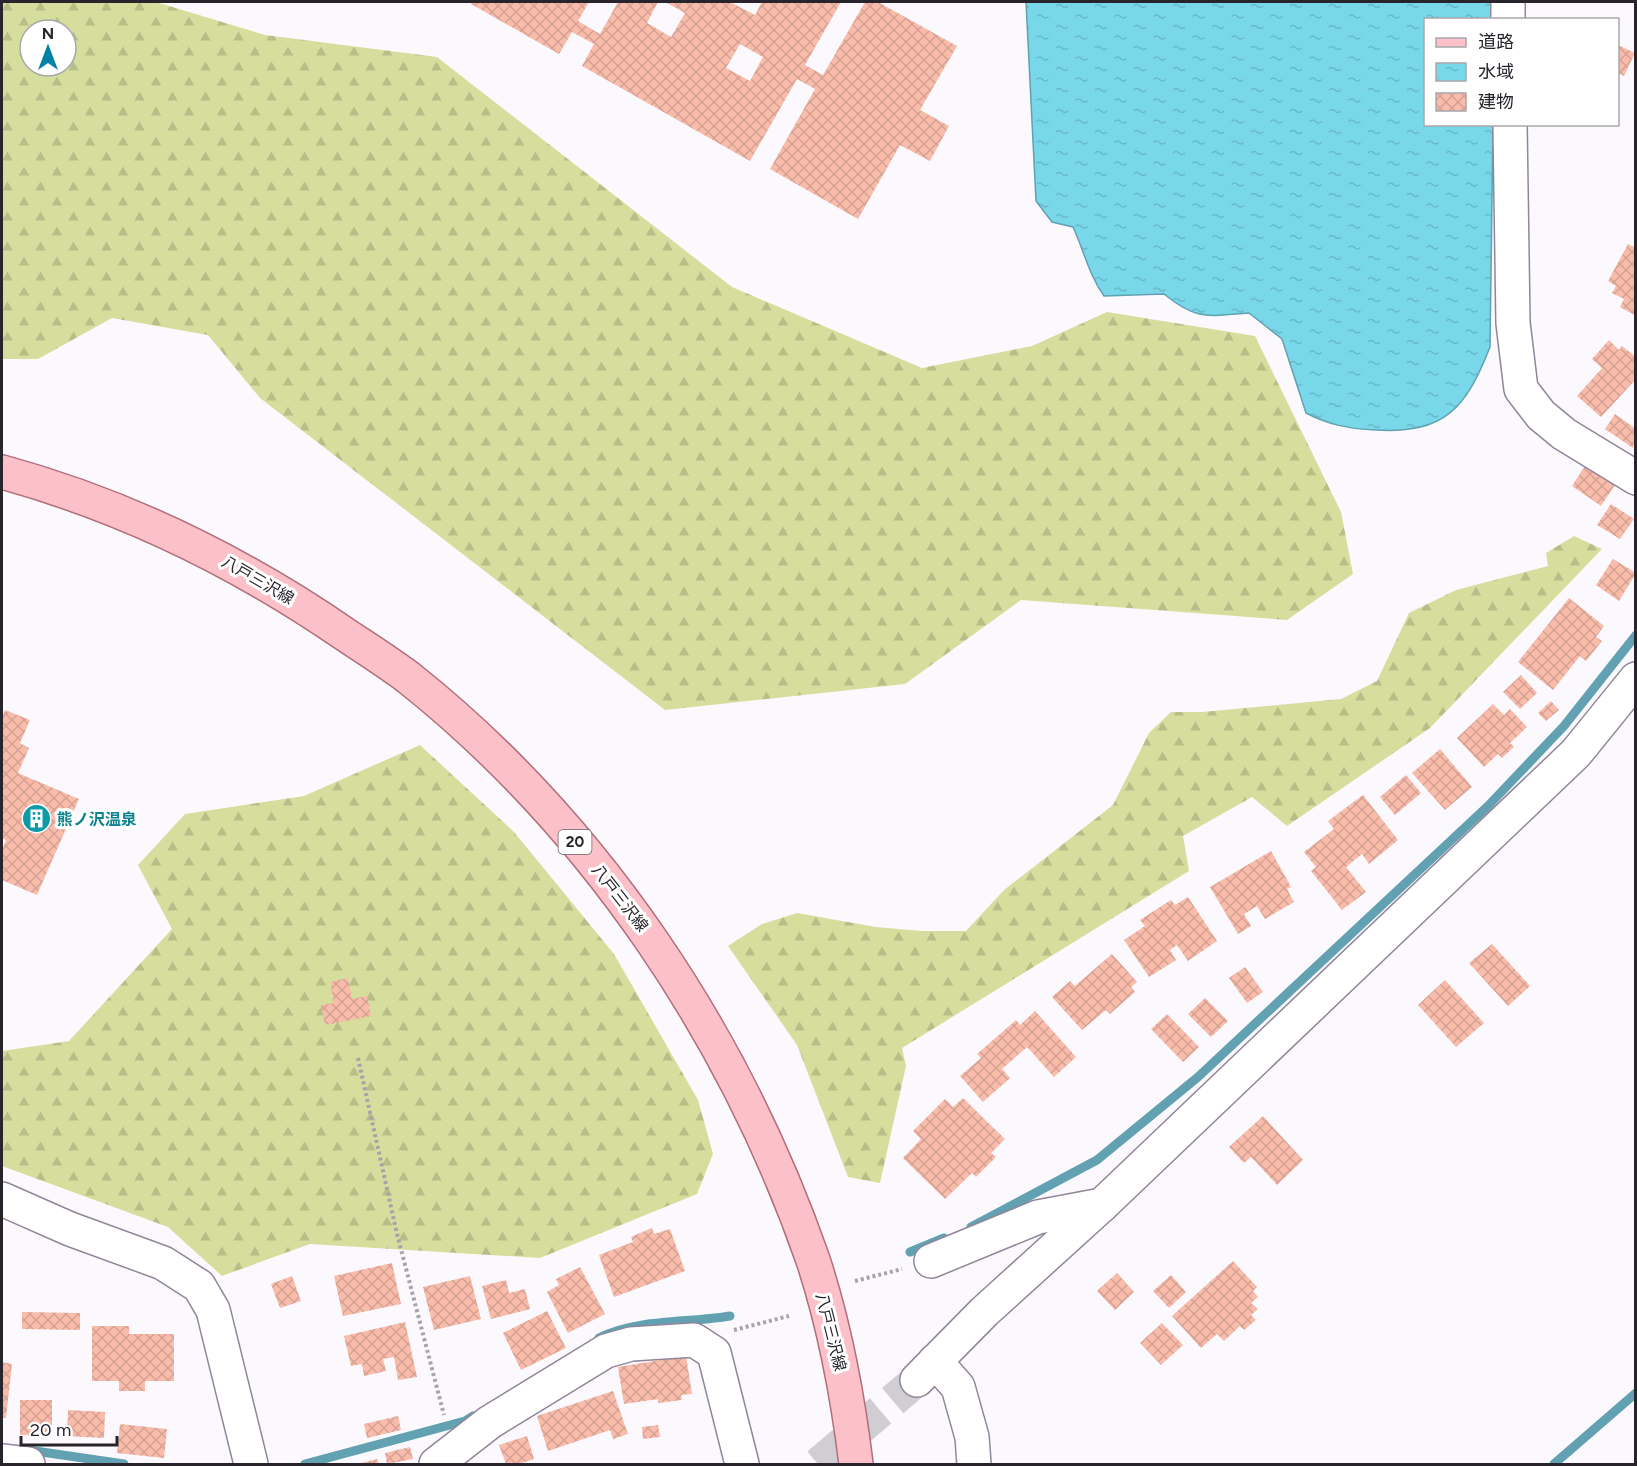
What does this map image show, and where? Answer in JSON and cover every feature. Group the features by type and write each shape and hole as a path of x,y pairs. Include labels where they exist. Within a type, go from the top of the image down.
{"main road":[{"name":"八戸三沢線","path":"2,472 50,485 122,511 218,557 291,597 408,678 473,735 552,813 626,902 685,987 740,1090 777,1172 813,1262 848,1399 856,1464"}],"street":[{"path":"1508,2 1508,18"},
{"path":"1510,126 1513,323 1521,389 1541,415 1564,434 1635,478"},
{"path":"974,1464 972,1437 958,1387 926,1370 984,1312 1102,1205 1576,753 1635,680"},
{"path":"2,1199 70,1229 163,1263 199,1286 213,1310 251,1464"},
{"path":"931,1261 1038,1217 1102,1205"},
{"path":"448,1455 490,1422 606,1351 631,1344 694,1340 714,1353 742,1464"},
{"path":"2,1461 28,1464"}],"path":[{"path":"358,1058 397,1234 449,1434 448,1455"},
{"path":"855,1281 931,1261"},
{"path":"694,1340 789,1316"}],"green space":[{"path":"2,2 156,2 265,35 437,57 732,287 922,368 1032,346 1107,312 1255,336 1341,512 1353,574 1287,620 1021,600 905,684 665,710 260,398 208,335 112,318 38,359 2,359"},
{"path":"1574,536 1602,549 1430,728 1287,826 1252,797 1183,836 1189,871 902,1048 906,1066 880,1183 848,1177 797,1045 728,946 762,924 797,913 876,927 922,931 966,931 1004,890 1113,805 1149,733 1171,712 1202,712 1341,699 1377,681 1409,613 1456,590 1548,566 1546,553"},
{"path":"420,745 514,832 614,954 698,1100 713,1154 697,1194 540,1258 310,1244 222,1276 168,1227 2,1166 2,1051 69,1041 172,929 138,865 185,814 304,796"}],"water":[{"path":"1026,2 1492,2 1493,18 1424,18 1424,126 1493,126 1490,347 1472,386 1462,401 1436,422 1400,430 1376,430 1331,423 1306,413 1282,339 1249,313 1204,315 1195,313 1175,303 1164,294 1104,296 1090,271 1073,227 1052,222 1036,201"}],"building":[{"path":"473,2 589,2 578,21 600,34 618,2 658,2 647,23 671,37 685,13 665,2 730,2 755,15 762,2 841,2 805,65 823,75 865,2 878,2 957,46 920,110 949,126 930,161 900,145 858,219 770,169 815,89 797,79 750,161 582,66 594,44 572,32 559,54 471,4","holes":["740,44 763,57 750,81 726,68"]},
{"path":"1619,45 1635,53 1624,76 1619,74"},
{"path":"1628,244 1636,248 1636,316 1620,307 1624,299 1612,293 1616,286 1608,281"},
{"path":"1609,340 1619,350 1622,346 1636,357 1636,379 1601,417 1577,396 1602,368 1592,359"},
{"path":"1615,414 1636,429 1633,448 1605,429"},
{"path":"1585,466 1615,485 1601,506 1572,486"},
{"path":"1611,504 1634,519 1620,539 1597,525"},
{"path":"1613,559 1636,573 1619,601 1596,585"},
{"path":"1569,598 1604,626 1596,637 1602,641 1586,661 1580,656 1553,690 1518,662"},
{"path":"1521,675 1537,693 1520,709 1503,692"},
{"path":"1551,701 1559,710 1546,721 1538,713"},
{"path":"1493,704 1504,715 1510,709 1527,727 1510,743 1514,747 1502,758 1498,754 1484,767 1457,738"},
{"name":"熊ノ沢温泉","path":"5,710 30,720 20,743 29,748 18,773 79,799 37,895 2,880 2,850 6,840 2,838 2,717"},
{"path":"1440,749 1472,787 1445,810 1412,773"},
{"path":"1406,775 1421,793 1395,815 1380,797"},
{"path":"1363,795 1398,840 1369,864 1362,854 1346,867 1366,892 1342,910 1311,871 1316,867 1304,852 1334,829 1328,821"},
{"path":"1271,851 1291,887 1287,889 1294,902 1265,919 1257,906 1244,914 1251,926 1238,934 1210,887"},
{"path":"1188,897 1217,941 1188,961 1177,945 1170,950 1176,960 1149,977 1124,940 1145,926 1140,920 1171,900 1175,905"},
{"path":"1492,944 1530,986 1508,1006 1469,963"},
{"path":"1112,954 1137,982 1131,987 1135,992 1110,1014 1106,1010 1082,1030 1052,997 1070,981 1075,986"},
{"path":"1245,967 1263,992 1247,1003 1229,978"},
{"path":"348,978 352,999 367,996 371,1016 325,1025 321,1005 334,1003 330,982"},
{"path":"1445,980 1484,1023 1456,1047 1418,1005"},
{"path":"1205,998 1228,1021 1211,1037 1188,1014"},
{"path":"1035,1011 1076,1057 1054,1077 1027,1047 1002,1069 1010,1078 983,1102 960,1076 981,1058 977,1054 1016,1020 1020,1025"},
{"path":"1167,1014 1199,1047 1183,1062 1151,1029"},
{"path":"963,1098 1005,1139 991,1153 996,1157 976,1177 972,1173 945,1199 903,1158 921,1139 913,1131 945,1099 953,1107"},
{"path":"1263,1116 1303,1160 1277,1185 1251,1157 1244,1163 1229,1147"},
{"path":"652,1228 654,1234 670,1229 685,1271 614,1297 599,1255 633,1242 631,1237"},
{"path":"1233,1261 1257,1287 1253,1291 1258,1297 1251,1303 1258,1309 1251,1315 1256,1320 1244,1330 1240,1326 1224,1341 1217,1334 1201,1348 1172,1316"},
{"path":"392,1263 401,1304 343,1316 334,1276"},
{"path":"580,1267 605,1314 568,1333 547,1292 559,1285 556,1279"},
{"path":"1117,1273 1134,1292 1115,1310 1097,1291"},
{"path":"1171,1275 1186,1292 1169,1308 1153,1291"},
{"path":"292,1276 301,1301 280,1308 271,1284"},
{"path":"470,1276 481,1319 434,1330 423,1287"},
{"path":"506,1280 509,1293 525,1289 530,1309 491,1319 482,1286"},
{"path":"547,1311 566,1348 521,1370 503,1333"},
{"path":"22,1312 80,1313 80,1330 22,1329"},
{"path":"405,1322 417,1377 398,1380 394,1357 383,1359 386,1371 364,1376 362,1364 351,1366 344,1336"},
{"path":"1162,1323 1183,1345 1161,1365 1140,1343"},
{"path":"92,1326 129,1326 129,1334 174,1334 174,1381 145,1381 145,1391 119,1391 119,1381 92,1381"},
{"path":"686,1356 692,1394 681,1395 682,1400 658,1403 658,1399 624,1404 618,1367"},
{"path":"2,1362 12,1364 6,1418 2,1418"},
{"path":"613,1391 628,1434 613,1439 610,1430 548,1451 537,1416"},
{"path":"20,1400 52,1400 52,1435 20,1435"},
{"path":"68,1410 105,1412 104,1438 67,1436"},
{"path":"398,1416 401,1430 367,1438 364,1424"},
{"path":"120,1424 167,1429 164,1458 117,1453"},
{"path":"658,1425 660,1437 643,1439 642,1427"},
{"path":"527,1436 534,1459 519,1464 506,1464 499,1445"},
{"path":"410,1447 413,1459 387,1464 385,1453"},
{"path":"377,1459 379,1464 357,1464"}],"waterway":[{"path":"971,1227 1097,1160 1198,1077 1488,806 1564,726 1636,635"},
{"path":"910,1252 944,1238"},
{"path":"599,1338 613,1332 645,1325 730,1316"},
{"path":"1554,1464 1636,1393"},
{"path":"305,1464 465,1421 473,1416"},
{"path":"28,1450 124,1464"}],"tunnel":[{"path":"818,1464 917,1380"}],"place":[{"name":"熊ノ沢温泉","path":"36,819"}]}
